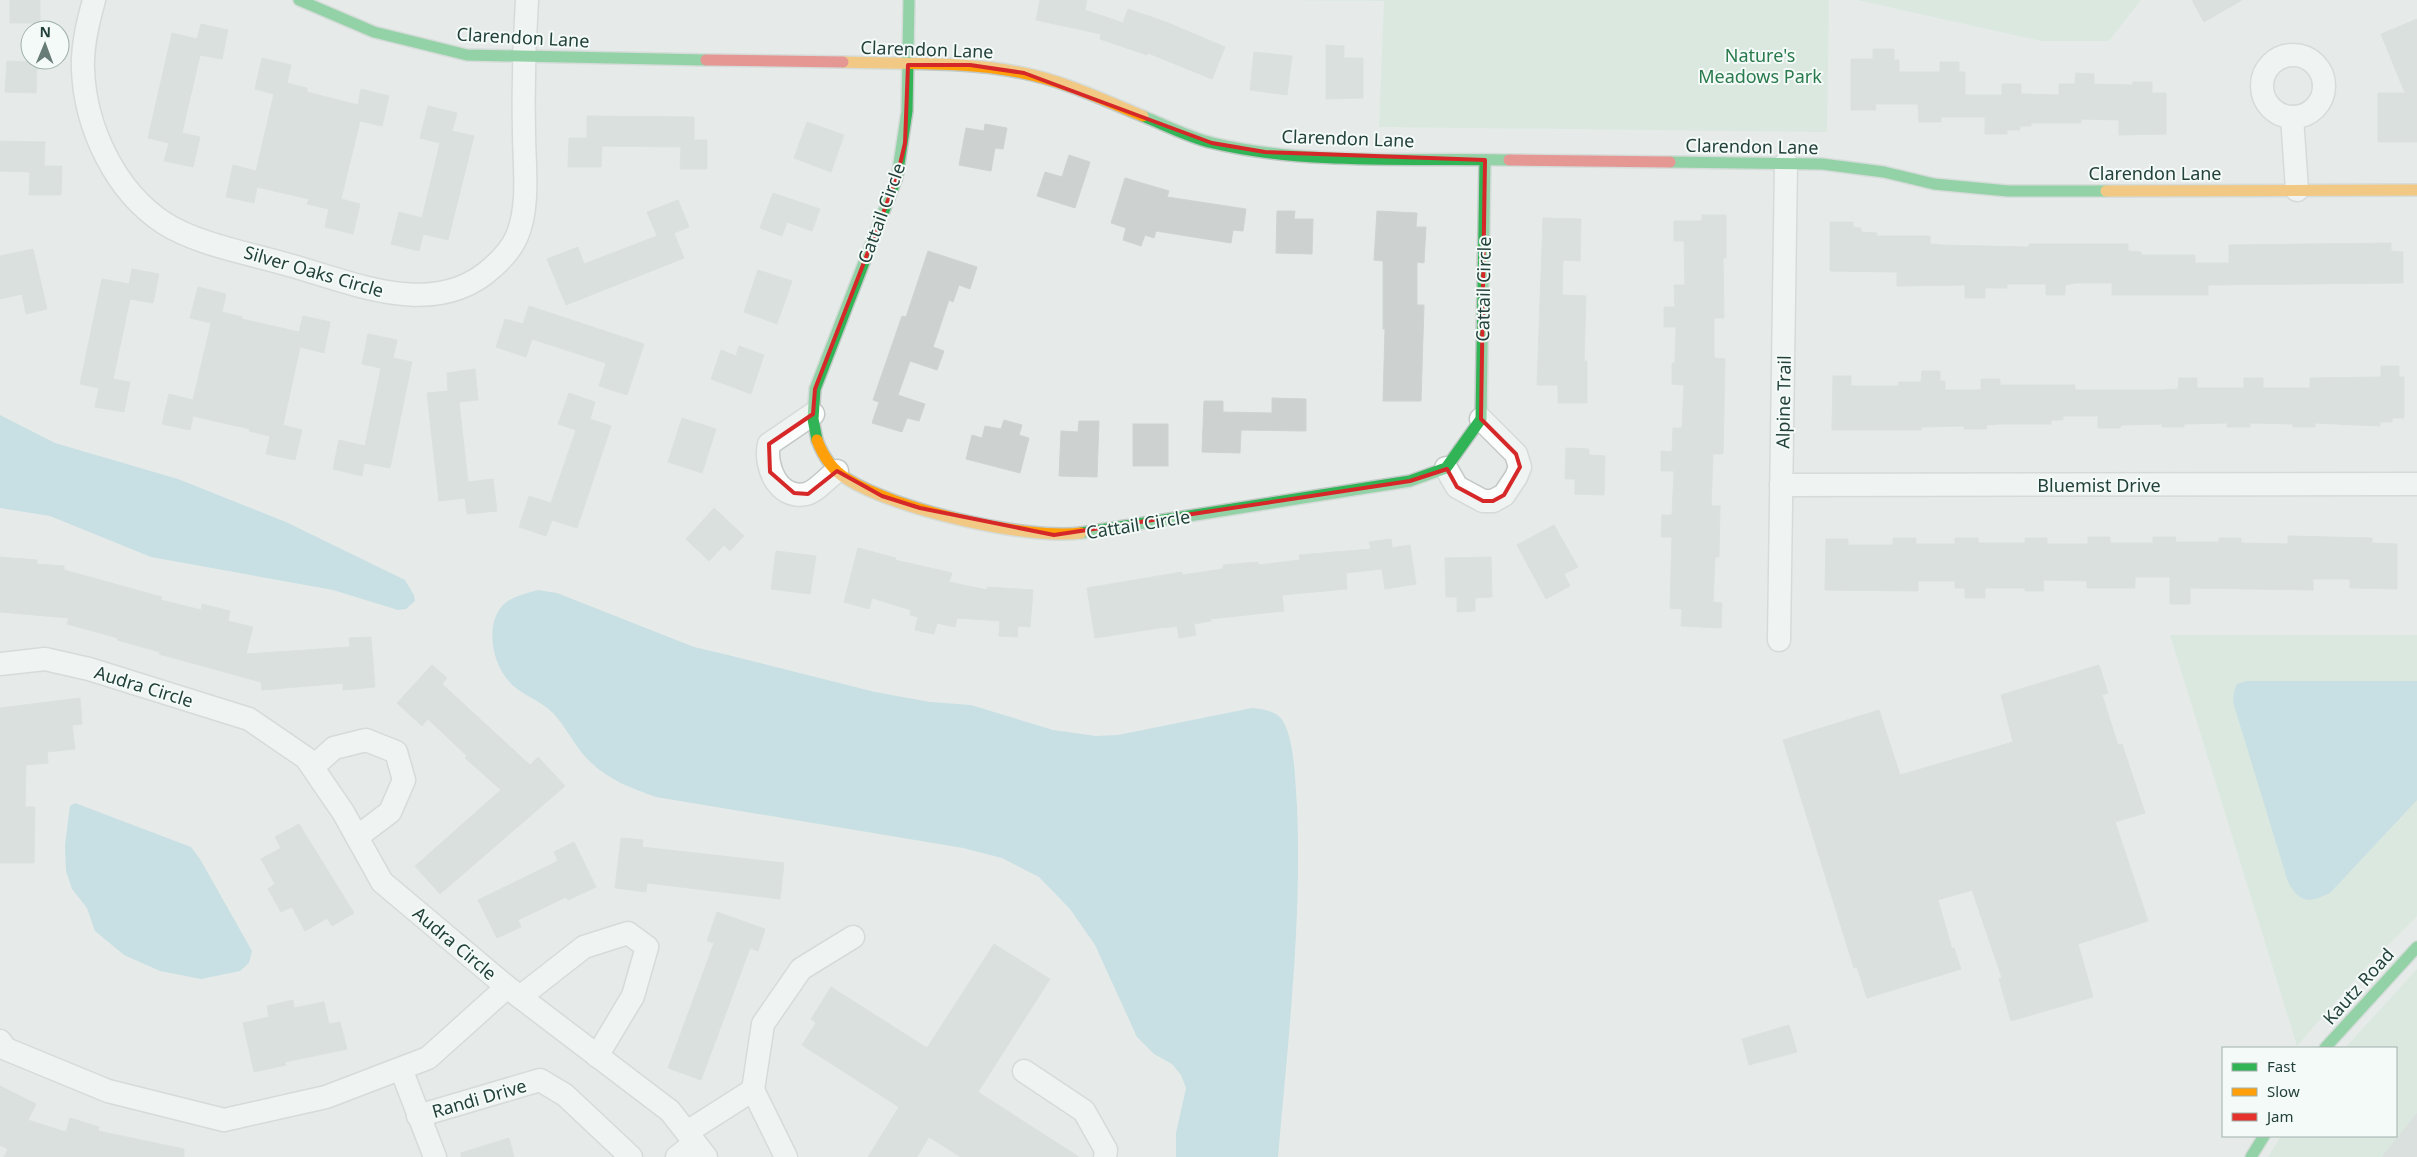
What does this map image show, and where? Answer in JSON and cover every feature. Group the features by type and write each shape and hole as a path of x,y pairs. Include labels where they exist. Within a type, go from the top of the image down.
{"street":[{"name":"Silver Oaks Circle","path":"94,0 84,45 83,69 87,102 96,133 109,161 117,175 138,200 165,224 196,238 384,292 420,296 459,289 480,279 502,260 517,237 524,208 523,57 527,0"},
{"name":"Clarendon Lane","path":"299,0 374,32 467,55 970,65 1024,73 1068,86 1212,143 1265,152 1325,156 1786,164 1854,167 1934,184 2008,191 2417,190"},
{"name":"Cattail Circle","path":"909,0 907,125 897,178 816,389 813,414 816,439 830,466 851,482 882,496 920,508 1014,530 1054,535 1100,530 1410,480 1446,468"},
{"path":"2292,117 2297,190"},
{"name":"Cattail Circle","path":"1481,419 1485,160"},
{"name":"Alpine Trail","path":"1779,640 1786,164"},
{"path":"813,414 770,444 767,460 770,472 779,484 800,495 808,494 837,470"},
{"path":"1481,419 1516,454 1520,467 1509,489 1498,498 1484,501 1457,487 1446,468 1471,436 1481,419"},
{"name":"Bluemist Drive","path":"1782,485 2417,484"},
{"name":"Audra Circle","path":"0,664 45,659 89,669 249,718 306,758 343,812 382,882 514,992 428,1058 326,1097 224,1120 108,1091 6,1049 0,1041"},
{"path":"312,766 334,748 366,740 396,752 404,780 390,812 357,837"},
{"path":"597,1056 633,996 646,946 628,933 584,947 514,992 597,1056 670,1111 696,1144"},
{"path":"786,1157 753,1090 763,1024 801,969 853,937"},
{"name":"Kautz Road","path":"2327,1047 2417,947"},
{"path":"401,1069 435,1157"},
{"path":"1024,1071 1084,1111 1106,1150 1106,1157"},
{"name":"Randi Drive","path":"418,1116 540,1080 566,1095 631,1157"},
{"path":"676,1157 696,1144 753,1090"},
{"path":"2251,1157 2263,1137"}],"highlighted area":[{"path":"908,65 970,65 1024,73 1212,143 1265,152 1485,160 1481,419 1516,454 1520,467 1504,495 1493,501 1483,501 1457,487 1447,469 1410,481 1054,535 920,508 882,496 837,471 808,494 794,493 770,472 769,444 813,414 815,389 897,177 905,143"}],"green space":[{"name":"Nature's Meadows Park","path":"1266,0 1829,0 1827,132 1379,127 1384,1"},
{"path":"1857,0 2141,0 2109,41 2041,41"},
{"path":"2170,635 2417,635 2417,916 2366,967 2297,1046"},
{"path":"2417,969 2417,1157 2268,1157 2280,1137 2397,1137 2397,1047 2346,1047"}],"water":[{"path":"0,415 55,443 178,479 286,522 405,580 414,595 415,601 406,609 398,610 333,590 151,557 50,516 0,508"},
{"path":"538,590 557,593 694,647 875,692 930,702 971,705 1053,730 1096,736 1118,735 1252,708 1265,710 1277,715 1283,721 1287,730 1292,751 1297,806 1298,850 1296,938 1278,1157 1176,1157 1176,1133 1186,1088 1181,1075 1172,1064 1154,1054 1137,1037 1095,945 1070,909 1039,877 1002,858 963,848 656,797 625,785 598,769 582,753 553,713 523,693 507,679 494,653 492,632 497,613 510,600"},
{"path":"2247,681 2417,681 2417,800 2330,893 2316,899 2306,900 2301,898 2288,882 2233,702 2237,684"},
{"path":"75,803 191,847 200,859 252,951 249,963 240,971 201,979 160,971 124,955 95,931 87,908 72,889 66,871 65,845 70,806"}],"building":[{"path":"10,0 40,0 40,20 20,20 20,23 10,23"},
{"path":"1040,0 1087,0 1085,10 1123,23 1128,9 1166,22 1225,47 1212,79 1148,53 1147,55 1100,39 1101,34 1036,20"},
{"path":"2192,0 2242,0 2204,22"},
{"path":"2417,19 2417,142 2378,142 2378,93 2405,93 2381,34"},
{"path":"201,24 228,30 222,59 200,55 182,133 200,137 193,167 164,161 169,143 148,138 172,33 197,39"},
{"path":"1326,45 1344,46 1344,58 1363,58 1363,98 1326,99"},
{"path":"1873,49 1894,49 1894,60 1899,60 1899,72 1940,72 1940,62 1959,62 1959,72 1965,72 1965,95 2002,95 2002,84 2021,84 2021,94 2059,95 2059,84 2075,84 2076,73 2094,74 2094,84 2133,85 2133,82 2152,82 2152,93 2166,93 2166,134 2119,135 2119,120 2081,119 2081,123 2031,123 2031,126 2020,126 2020,130 2007,130 2007,134 1985,134 1985,117 1941,117 1941,122 1919,122 1918,104 1875,104 1876,110 1851,110 1851,59 1873,59"},
{"path":"1254,52 1292,56 1287,95 1250,90"},
{"path":"262,58 291,65 287,83 307,88 307,92 358,105 361,89 389,96 382,126 360,121 341,199 360,204 353,234 325,227 329,209 307,204 309,199 257,187 254,203 226,197 233,165 256,171 274,94 255,89"},
{"path":"7,61 20,61 20,70 37,70 36,93 5,92"},
{"path":"428,106 457,113 452,131 474,136 448,240 423,234 419,251 391,244 399,212 422,218 440,143 420,138"},
{"path":"587,116 694,117 694,140 707,140 707,169 680,169 681,147 602,146 601,167 568,167 569,138 587,138"},
{"path":"807,122 844,135 831,172 794,158"},
{"path":"985,124 1007,128 1003,149 995,148 991,171 959,165 966,128 984,131"},
{"path":"0,141 45,142 44,166 62,166 61,195 29,195 30,172 0,171"},
{"path":"1069,155 1090,162 1075,208 1037,196 1045,172 1062,177"},
{"path":"1125,178 1169,191 1167,197 1246,209 1243,231 1233,230 1231,243 1156,231 1154,238 1145,235 1141,246 1123,240 1126,228 1111,223"},
{"path":"773,193 820,209 812,231 787,222 782,236 760,228"},
{"path":"678,200 689,227 674,233 684,258 566,305 547,259 578,247 584,264 657,236 647,212"},
{"path":"1277,211 1295,211 1294,219 1313,219 1312,254 1276,253"},
{"path":"1377,211 1417,213 1416,227 1426,227 1424,263 1417,262 1417,305 1424,305 1421,401 1383,401 1385,329 1383,329 1383,261 1374,260"},
{"path":"1702,215 1726,215 1726,258 1723,258 1724,318 1714,318 1714,358 1725,359 1723,454 1713,454 1711,506 1720,506 1719,557 1715,557 1713,602 1722,603 1721,628 1681,626 1682,609 1670,608 1672,537 1661,537 1662,515 1672,515 1674,471 1661,471 1661,451 1672,452 1673,428 1682,428 1684,385 1672,384 1672,363 1675,363 1676,327 1664,327 1664,307 1675,307 1674,285 1685,285 1684,241 1674,241 1674,221 1702,221"},
{"path":"1543,218 1581,219 1580,261 1563,260 1562,295 1586,296 1584,361 1587,361 1587,403 1558,403 1558,385 1537,385"},
{"path":"1830,222 1853,222 1853,227 1861,228 1861,232 1877,233 1876,236 1930,236 1930,244 1943,245 2029,247 2029,244 2128,244 2128,251 2141,252 2141,255 2195,255 2195,263 2229,263 2229,245 2391,243 2391,251 2403,252 2403,283 2208,285 2208,295 2112,295 2112,283 2075,283 2065,285 2065,295 2046,295 2046,284 2007,284 2007,288 1985,288 1985,298 1965,298 1965,285 1897,286 1897,272 1830,271"},
{"path":"33,249 47,309 26,314 22,294 0,299 0,256"},
{"path":"928,251 977,267 970,289 959,285 953,302 949,300 933,347 944,351 937,370 910,361 898,395 925,404 919,421 907,418 902,432 872,423 879,402 873,400 902,316 906,317"},
{"path":"132,269 159,274 153,303 130,299 113,379 130,382 124,412 95,407 99,388 80,384 102,279 129,284"},
{"path":"758,270 792,281 777,324 744,312"},
{"path":"198,287 226,294 222,312 242,317 242,319 299,332 303,316 330,322 324,353 300,347 283,425 302,430 295,460 266,454 270,436 249,431 250,429 193,416 190,430 162,424 169,394 193,400 211,323 190,318"},
{"path":"529,306 644,344 627,395 599,386 606,363 532,339 526,357 496,347 505,319 523,324"},
{"path":"368,334 397,340 393,358 412,362 390,468 364,463 362,476 333,469 339,440 365,446 381,368 362,364"},
{"path":"739,346 764,355 751,394 711,379 721,350 736,356"},
{"path":"2381,366 2399,366 2399,377 2404,377 2404,418 2392,418 2392,422 2380,422 2380,426 2315,423 2315,427 2293,427 2293,424 2250,423 2250,427 2227,427 2227,423 2184,424 2184,427 2162,427 2162,424 2121,425 2120,428 2098,428 2098,416 2063,416 2063,420 2051,420 2051,424 1986,425 1987,429 1964,429 1964,426 1921,427 1921,430 1832,430 1833,376 1851,376 1851,386 1898,386 1899,382 1921,382 1922,371 1940,371 1940,381 1945,381 1945,390 1981,390 1981,379 2000,379 2000,385 2075,385 2075,390 2162,390 2178,389 2179,378 2197,378 2197,388 2244,388 2244,378 2263,378 2263,388 2310,388 2310,378 2381,377"},
{"path":"475,369 478,400 459,402 468,482 493,479 497,511 467,514 465,498 439,501 427,393 448,391 447,373"},
{"path":"569,393 595,402 590,419 611,426 577,528 552,520 546,536 519,527 529,496 551,503 576,430 558,424"},
{"path":"1272,398 1306,399 1306,431 1241,430 1240,453 1202,452 1204,401 1223,401 1223,412 1272,413"},
{"path":"682,418 716,429 702,473 668,462"},
{"path":"1004,420 1022,425 1019,435 1029,438 1020,473 966,459 972,435 982,438 985,426 1001,429"},
{"path":"1079,421 1099,421 1097,477 1059,476 1061,431 1078,432"},
{"path":"1133,424 1168,424 1168,466 1133,466"},
{"path":"1566,448 1589,449 1589,455 1605,456 1604,495 1575,494 1575,479 1565,479"},
{"path":"714,508 744,536 730,551 724,545 709,561 686,539"},
{"path":"1554,525 1578,567 1564,574 1570,586 1546,599 1517,545"},
{"path":"2288,536 2372,538 2372,543 2397,544 2397,589 2350,588 2350,579 2313,579 2313,590 2190,588 2190,604 2170,604 2170,577 2135,577 2135,588 2087,588 2087,581 2043,580 2044,591 2025,591 2025,588 1985,588 1985,598 1965,598 1965,588 1955,588 1955,581 1918,581 1918,591 1825,590 1826,539 1848,539 1848,545 1893,545 1893,538 1916,538 1916,544 1955,544 1955,538 1978,538 1978,543 2025,543 2025,538 2047,538 2047,544 2088,544 2088,537 2110,537 2110,543 2153,543 2153,537 2176,537 2175,542 2219,542 2219,538 2241,538 2241,543 2288,544"},
{"path":"1391,539 1392,548 1410,545 1416,584 1385,589 1382,569 1346,573 1347,589 1282,595 1284,611 1210,619 1211,621 1194,624 1196,635 1179,638 1177,626 1095,638 1087,588 1182,572 1182,575 1223,569 1223,565 1258,562 1258,565 1300,560 1299,555 1371,549 1369,542"},
{"path":"858,548 896,558 895,560 952,573 949,582 987,590 987,587 1033,590 1030,627 1018,626 1017,637 999,636 1000,621 957,618 955,627 937,623 934,634 915,630 918,617 910,615 911,610 872,598 869,609 844,602"},
{"path":"776,551 816,556 810,594 771,589"},
{"path":"0,557 37,560 37,564 64,566 64,570 162,597 161,600 201,610 202,604 230,611 228,621 253,627 246,654 350,647 349,638 371,637 375,687 343,690 343,683 262,690 261,682 159,654 160,652 117,640 118,638 67,624 69,618 0,612"},
{"path":"1491,557 1492,597 1475,598 1475,611 1457,612 1457,597 1446,597 1445,558"},
{"path":"432,665 447,678 442,684 530,765 538,757 565,786 440,894 415,866 501,790 465,758 467,756 428,719 422,726 397,703"},
{"path":"2099,665 2108,693 2102,695 2118,745 2122,744 2145,813 2115,822 2148,921 2078,944 2093,997 2011,1021 1999,979 2002,978 1972,890 1938,900 1952,949 1954,948 1961,969 1867,998 1857,967 1854,968 1783,740 1879,710 1900,775 2013,742 2001,695"},
{"path":"80,698 82,724 72,725 75,749 47,752 48,763 26,765 25,807 35,807 34,863 0,863 0,708"},
{"path":"299,824 354,913 332,926 327,918 305,931 292,907 281,912 268,889 275,884 261,859 281,848 275,837"},
{"path":"621,838 643,840 642,847 784,863 780,899 647,883 646,892 615,888"},
{"path":"574,842 596,887 568,900 566,897 518,920 521,927 497,938 478,900 558,861 554,852"},
{"path":"717,912 765,929 758,951 750,948 701,1080 668,1068 714,943 707,941"},
{"path":"994,944 1050,979 978,1092 1079,1157 961,1157 929,1137 917,1157 868,1157 899,1107 802,1045 816,1023 811,1019 831,987 927,1048"},
{"path":"293,1000 294,1008 324,1002 329,1024 340,1022 347,1049 285,1062 286,1065 254,1072 243,1023 269,1017 267,1006"},
{"path":"1789,1025 1797,1052 1749,1065 1742,1039"},
{"path":"0,1086 36,1104 28,1120 66,1132 70,1118 99,1127 98,1131 184,1149 184,1157 4,1157 8,1149 0,1145"},
{"path":"2417,1113 2417,1157 2382,1157"},
{"path":"509,1138 514,1157 461,1157 461,1153"}],"traffic: fast":[{"path":"299,0 374,32 467,55 706,60"},
{"path":"817,440 813,419 815,389 897,177 907,111 909,0"},
{"path":"1143,116 1204,141 1285,155 1360,159 1509,160"},
{"path":"1081,533 1410,481 1446,468 1481,419 1485,160"},
{"path":"1670,162 1822,164 1884,172 1934,184 2008,191 2106,191"},
{"path":"2326,1047 2417,947"},
{"path":"2251,1157 2263,1137"}],"traffic: slow":[{"path":"843,62 934,64 1001,69 1038,76 1069,86 1143,116"},
{"path":"2106,191 2417,190"},
{"path":"817,440 829,462 847,479 896,501 961,520 995,527 1028,532 1081,533"}],"traffic: jam":[{"path":"706,60 843,62"},
{"path":"1509,160 1670,162"}]}
